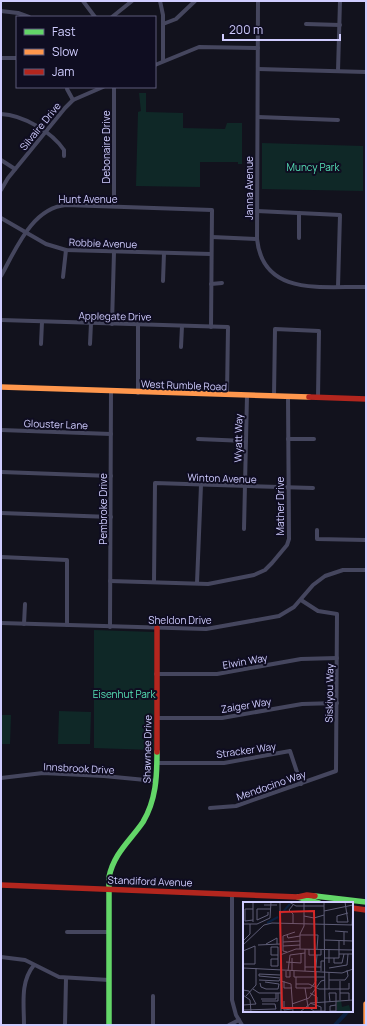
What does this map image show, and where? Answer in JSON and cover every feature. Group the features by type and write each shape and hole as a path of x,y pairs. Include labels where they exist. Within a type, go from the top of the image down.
{"street":[{"path":"83,1 94,16"},
{"path":"113,16 132,1"},
{"path":"160,1 163,24 163,61"},
{"path":"163,24 176,19 195,1"},
{"name":"Janna Avenue","path":"258,1 257,239 259,253 265,265 280,279 298,285 366,287"},
{"path":"338,71 340,1"},
{"path":"1,11 18,13 27,16"},
{"path":"306,24 340,25"},
{"path":"156,64 199,47 258,48"},
{"path":"1,58 16,58"},
{"path":"258,69 366,72"},
{"name":"Silvaire Drive","path":"1,190 15,169 73,100 101,88"},
{"name":"Debonaire Drive","path":"114,88 114,206"},
{"path":"67,89 73,100"},
{"path":"1,114 20,117 45,133 62,147 64,156"},
{"path":"258,118 338,120"},
{"path":"1,160 15,169"},
{"name":"Hunt Avenue","path":"1,276 38,217 53,207 66,205 212,210 212,237"},
{"path":"257,211 340,215 338,286"},
{"path":"299,213 299,238"},
{"name":"Robbie Avenue","path":"1,218 46,244 66,250 212,254"},
{"path":"211,327 212,237 257,239"},
{"path":"63,277 66,250"},
{"path":"112,324 114,252"},
{"path":"163,281 164,253"},
{"path":"211,284 222,283"},
{"name":"Applegate Drive","path":"1,320 228,327 227,395"},
{"path":"42,322 42,344"},
{"path":"90,344 91,323"},
{"path":"138,324 138,393"},
{"path":"181,347 182,326"},
{"path":"274,396 274,329 319,330 318,398"},
{"name":"West Rumble Road","path":"1,387 138,393 366,399"},
{"name":"Pembroke Drive","path":"110,627 111,391"},
{"name":"Wyatt Way","path":"244,529 248,396"},
{"name":"Mather Drive","path":"110,581 208,584 254,575 265,570 272,563 287,545 289,539 288,397"},
{"name":"Glouster Lane","path":"1,430 111,434"},
{"path":"198,439 246,441"},
{"path":"288,439 314,439"},
{"path":"1,472 111,476"},
{"name":"Winton Avenue","path":"154,582 155,483 313,488"},
{"path":"197,583 201,485"},
{"path":"1,513 111,517"},
{"path":"317,530 317,539 366,540"},
{"path":"1,557 67,560 67,625"},
{"name":"Sheldon Drive","path":"1,623 206,630 271,618 287,612 301,600 314,585 330,574 343,570 366,570"},
{"name":"Siskiyou Way","path":"301,600 318,611 337,614 336,771"},
{"path":"24,624 25,604"},
{"name":"Shawnee Drive","path":"109,1025 109,877 113,861 119,849 143,822 152,803 156,781 157,763 157,628"},
{"name":"Elwin Way","path":"156,674 216,674 301,659 337,658"},
{"name":"Zaiger Way","path":"157,718 222,718 302,704 337,702"},
{"name":"Stracker Way","path":"157,763 224,763 290,751 301,784"},
{"name":"Mendocino Way","path":"210,808 236,806 336,771"},
{"name":"Innsbrook Drive","path":"1,778 43,774 104,776 156,781"},
{"name":"Standiford Avenue","path":"1,885 298,897 316,902"},
{"path":"232,894 232,996 234,1008 242,1025"},
{"name":"Standiford Avenue","path":"298,897 307,895 366,902"},
{"path":"353,908 366,910"},
{"path":"67,932 109,932"},
{"path":"1,957 19,958 52,975 66,979 109,980"},
{"path":"24,1025 24,983 28,973 34,965"},
{"path":"66,979 66,1025"},
{"path":"153,996 153,1025"},
{"path":"366,1004 366,1025"},
{"path":"228,1025 239,1020"}],"green space":[{"path":"139,93 146,93 146,112 183,113 183,128 225,129 227,123 242,123 242,164 238,164 238,162 200,162 200,187 136,186 138,112 141,111"},
{"name":"Muncy Park","path":"262,143 363,146 363,191 262,189"},
{"name":"Eisenhut Park","path":"94,630 154,632 154,750 94,748"},
{"path":"59,711 91,712 90,744 58,744"},
{"path":"1,715 11,715 10,744 1,744"}],"waterway":[{"path":"335,1025 347,1012"}],"traffic: fast":[{"path":"109,1025 109,877 111,869 119,854 143,822 151,805 155,788 157,752"},
{"path":"315,896 366,902"},
{"path":"298,897 316,902"}],"traffic: slow":[{"path":"1,387 309,397"},
{"path":"366,1004 366,1025"}],"traffic: jam":[{"path":"309,397 366,399"},
{"path":"157,628 157,752"},
{"path":"1,885 298,897 307,895 315,896"},
{"path":"353,908 366,910"}]}
